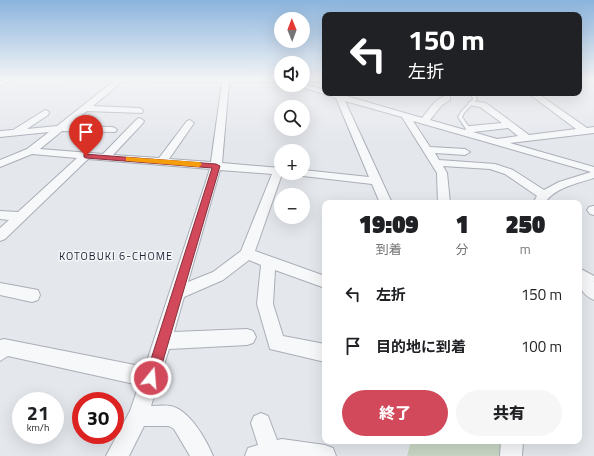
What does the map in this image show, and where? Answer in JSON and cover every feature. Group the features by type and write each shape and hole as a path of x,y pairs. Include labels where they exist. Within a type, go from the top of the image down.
{"street":[{"path":"0,164 31,151 95,100"},
{"path":"117,456 138,416 151,378 216,166 224,100"},
{"path":"341,100 385,200"},
{"path":"356,100 424,121 469,132 495,142 594,170"},
{"path":"424,121 438,103 443,100"},
{"path":"542,100 594,138"},
{"path":"472,103 483,105 527,138"},
{"path":"85,108 139,111"},
{"path":"16,132 45,113"},
{"path":"405,115 442,173 444,200"},
{"path":"106,157 140,121"},
{"path":"162,162 190,123"},
{"path":"469,132 510,125"},
{"path":"0,134 61,128 112,130"},
{"path":"495,142 584,130 594,130"},
{"path":"428,150 465,152"},
{"path":"31,151 274,171"},
{"path":"0,236 86,156"},
{"path":"437,163 492,166 500,168 542,199 552,190 566,183 594,175"},
{"path":"310,174 376,181"},
{"path":"177,293 218,276 247,254 276,180"},
{"path":"0,215 20,217"},
{"path":"247,254 322,281"},
{"path":"268,261 265,304 276,343 322,352"},
{"path":"582,279 594,293"},
{"path":"0,289 32,295"},
{"path":"162,341 247,337"},
{"path":"0,352 4,347 151,378"},
{"path":"138,416 171,416 181,422 202,456"},
{"path":"261,423 264,454 282,450 325,456"},
{"path":"511,456 512,444"}],"lane":[{"path":"469,132 460,117 462,112 474,100"},
{"path":"582,273 594,279"}],"green space":[{"path":"410,444 512,444 514,456 407,456"}],"slow traffic":[{"path":"128,159 199,164"}],"district":[{"name":"KOTOBUKI 6-CHOME","path":"116,256"}],"route":[{"path":"86,156 216,166 151,378"}]}
